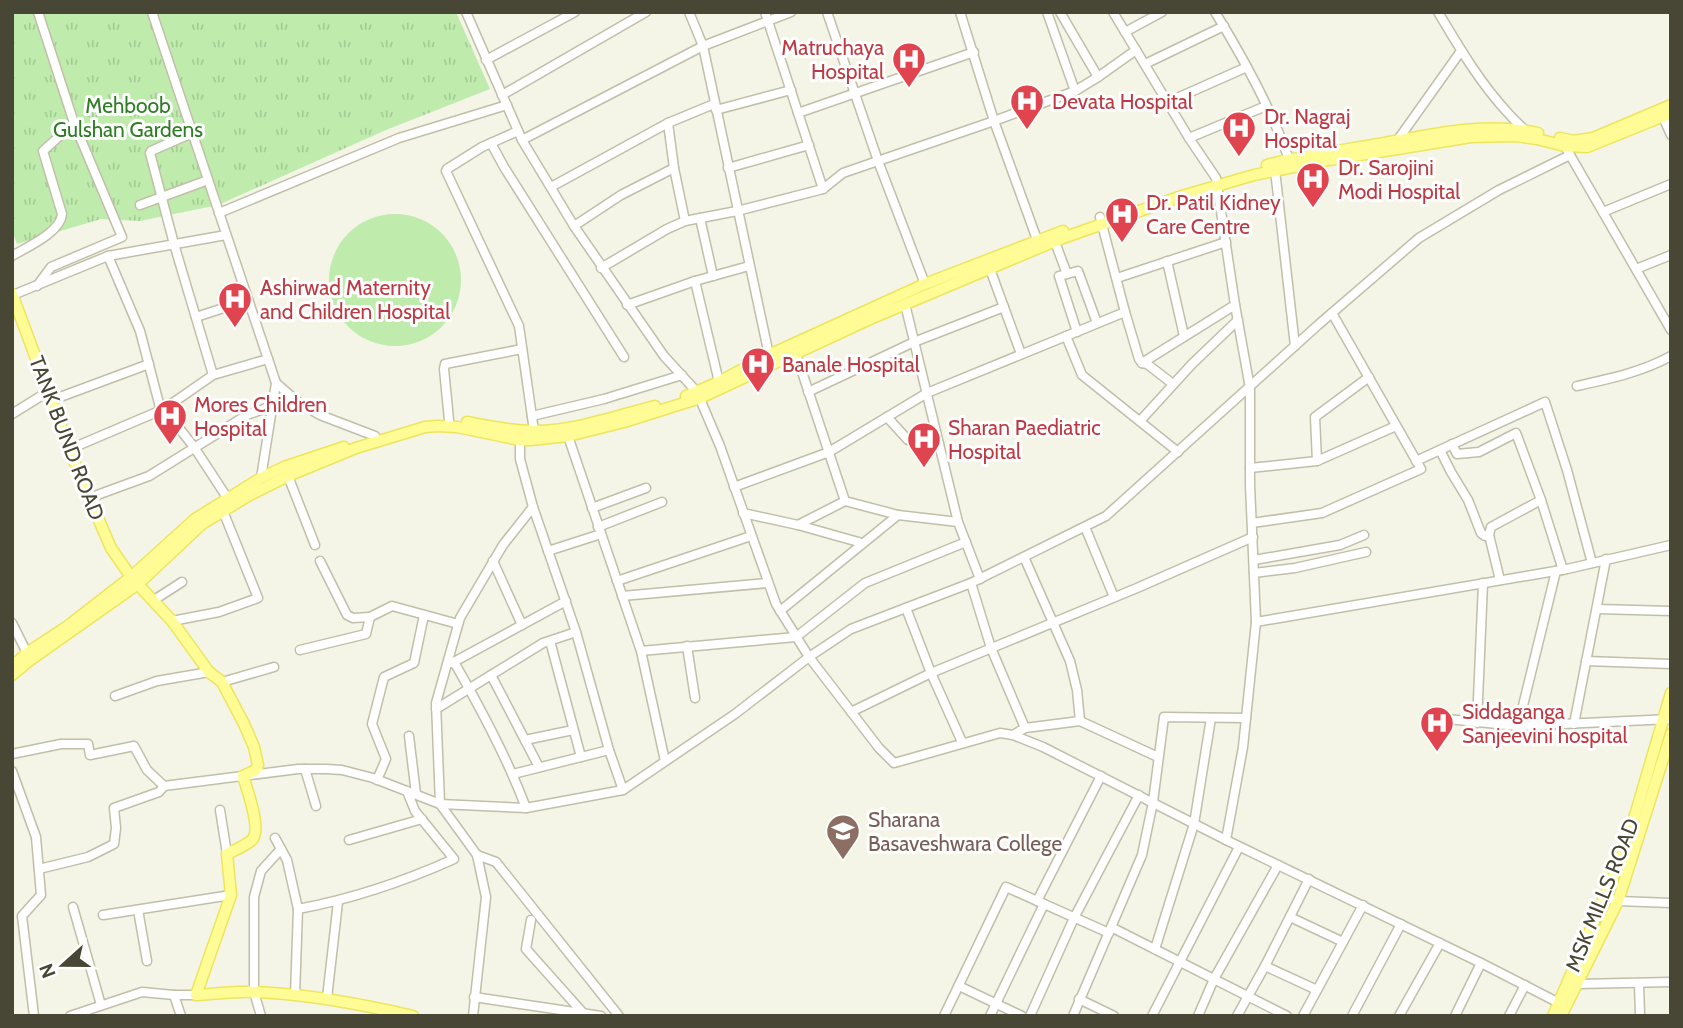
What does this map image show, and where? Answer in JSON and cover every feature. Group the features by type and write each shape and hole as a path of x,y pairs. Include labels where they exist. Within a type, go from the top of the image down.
{"main road":[{"path":"1565,147 1574,141 1593,138 1671,105"},
{"path":"12,667 27,653 134,581 195,519 261,478 284,467 375,436 406,426 449,420 520,435 569,427 699,395 769,355 925,284 1216,182 1291,163 1397,145 1469,128 1529,134 1565,147 1579,148 1593,146 1667,115"},
{"path":"1216,182 1275,170 1291,163"},
{"path":"12,675 190,534 248,496 288,476 356,448 425,427 457,427 550,439 624,422 699,395 990,269 1039,244 1055,242 1101,221"},
{"name":"TANK BUND ROAD","path":"12,294 89,498 111,548 134,581 172,621 209,672 222,682"},
{"path":"222,682 244,724 257,757 256,770 243,776 254,817 255,835 251,841 227,854 231,895 196,995 254,992 327,998 375,1012 413,1016"},
{"name":"MSK MILLS ROAD","path":"1562,1009 1580,949 1628,837 1667,719 1671,693"},
{"name":"MSK MILLS ROAD","path":"1553,1016 1562,1009 1578,984 1618,901 1671,734"}],"street":[{"path":"37,286 51,267 122,237 74,123 38,12"},
{"path":"152,12 276,383 261,478"},
{"path":"466,12 522,140 574,226 664,356 699,395 776,604 809,657 894,764 962,742 1000,733 1013,735 1043,747 1226,840 1481,962 1525,985 1562,1009"},
{"path":"486,60 575,12"},
{"path":"502,95 646,12"},
{"path":"689,12 704,46 769,355"},
{"path":"522,140 767,16 791,12"},
{"path":"827,12 878,161 925,284"},
{"path":"960,12 1039,244"},
{"path":"1047,12 1075,91"},
{"path":"1060,12 1098,77"},
{"path":"1112,12 1216,182 1250,388 1256,622 1246,718 1226,840"},
{"path":"1215,12 1247,66 1291,163"},
{"path":"1438,12 1480,79 1507,113 1529,134"},
{"path":"1125,32 1160,13"},
{"path":"767,16 823,189"},
{"path":"1145,64 1223,26"},
{"path":"601,268 685,220 737,211 823,189 843,173 1075,91 1136,50"},
{"path":"1397,145 1461,51"},
{"path":"798,113 974,52"},
{"path":"1168,102 1247,66"},
{"path":"551,187 668,123 715,107 791,90"},
{"path":"219,213 399,138 507,105"},
{"path":"1189,138 1266,106"},
{"path":"1667,115 1671,135"},
{"path":"12,256 56,229 62,219 43,149 74,123"},
{"path":"668,123 685,220"},
{"path":"518,131 477,150 446,171 519,326 534,431"},
{"path":"192,133 150,152 213,375"},
{"path":"491,143 624,357"},
{"path":"728,168 808,145"},
{"path":"39,869 88,857 114,844 114,807 159,792 164,786 305,769 341,770 377,780 440,804 526,808 623,790 735,714 809,657 851,629 971,583 1106,516 1419,237 1565,147 1671,330"},
{"path":"574,226 621,195 674,168"},
{"path":"1275,170 1295,346"},
{"path":"140,205 208,180"},
{"path":"1603,212 1671,184"},
{"path":"700,218 713,276"},
{"path":"1101,221 1139,359 1173,384"},
{"path":"12,294 108,256 226,235"},
{"path":"1055,242 1067,274"},
{"path":"1117,278 1227,242"},
{"path":"1636,269 1671,255"},
{"path":"108,256 141,331 162,410 194,447 228,499"},
{"path":"1167,261 1184,336"},
{"path":"627,305 695,281 749,266"},
{"path":"990,269 1021,354"},
{"path":"1077,331 1059,276 1077,271 1097,323"},
{"path":"695,281 719,382"},
{"path":"196,317 248,300"},
{"path":"905,304 958,522 980,579"},
{"path":"1142,363 1235,305"},
{"path":"808,392 914,342 1004,307"},
{"path":"734,487 829,452 927,393 1125,312"},
{"path":"1252,523 1322,513 1421,469 1332,313"},
{"path":"1140,421 1200,356 1238,320"},
{"path":"1066,336 1082,376 1178,452"},
{"path":"449,420 445,364 522,349"},
{"path":"796,354 845,501"},
{"path":"1577,386 1616,377 1671,356"},
{"path":"70,449 162,410 213,375 268,359"},
{"path":"12,414 50,396 149,364"},
{"path":"532,416 604,399 682,375"},
{"path":"1317,461 1315,417 1368,377"},
{"path":"276,383 298,402 320,415 375,436"},
{"path":"1416,461 1545,402 1592,563"},
{"path":"89,498 149,476 247,415 272,406"},
{"path":"887,417 908,440 939,444"},
{"path":"1250,468 1317,461 1396,426"},
{"path":"1452,444 1457,454 1479,452 1516,433 1541,500 1560,570 1518,726"},
{"path":"520,435 523,473 576,632 608,750 623,790"},
{"path":"568,436 641,651 665,761"},
{"path":"1440,450 1468,500 1481,533 1489,535"},
{"path":"288,476 315,545"},
{"path":"592,508 646,488"},
{"path":"1500,580 1489,535 1491,527 1541,500"},
{"path":"797,525 845,501 898,515 958,522"},
{"path":"548,551 662,502"},
{"path":"473,1016 486,897 477,855 440,804 436,703 450,664 460,618 503,545 533,507"},
{"path":"172,621 219,612 258,597 223,511"},
{"path":"743,513 862,543"},
{"path":"780,611 898,515"},
{"path":"1085,527 1114,597"},
{"path":"1254,560 1340,545 1364,535"},
{"path":"617,581 751,537"},
{"path":"851,712 931,673 1252,537"},
{"path":"641,651 796,637 865,583 966,542"},
{"path":"1256,622 1560,570 1671,545"},
{"path":"1254,573 1295,568 1367,552"},
{"path":"1024,557 1070,661 1077,690 1080,721"},
{"path":"1574,724 1606,559"},
{"path":"320,561 347,615 353,618 370,617 391,606 458,624"},
{"path":"494,561 522,625"},
{"path":"154,600 182,582"},
{"path":"622,596 768,583"},
{"path":"971,583 991,648 1025,729"},
{"path":"1477,723 1483,583"},
{"path":"450,664 566,601"},
{"path":"906,608 962,742"},
{"path":"1597,609 1671,611"},
{"path":"377,780 386,759 372,724 384,677 414,663 424,615"},
{"path":"300,650 366,634 370,617"},
{"path":"12,623 27,653"},
{"path":"436,709 543,643 576,632"},
{"path":"550,641 581,757"},
{"path":"687,646 695,698"},
{"path":"1586,661 1671,664"},
{"path":"450,664 470,689 513,774 526,808"},
{"path":"222,682 274,667"},
{"path":"115,696 157,681 209,672"},
{"path":"491,676 539,767"},
{"path":"1073,1016 1142,855 1153,802 1164,717 1246,718"},
{"path":"1155,949 1194,824 1211,718"},
{"path":"1447,719 1518,726 1667,719"},
{"path":"1013,735 1025,729 1080,721 1158,757"},
{"path":"525,740 573,730"},
{"path":"298,909 338,902 454,859 415,811 409,736"},
{"path":"12,754 61,744 88,744 90,755 134,746 147,770 164,786"},
{"path":"513,774 608,750"},
{"path":"305,769 316,806"},
{"path":"12,771 36,837 39,869 41,895 22,916 34,1016"},
{"path":"990,1016 1101,776"},
{"path":"1030,1016 1074,918 1139,796"},
{"path":"220,810 227,854"},
{"path":"349,841 422,819"},
{"path":"275,838 288,860 298,909 295,995"},
{"path":"1152,1016 1239,846"},
{"path":"261,1016 254,992 254,897 261,871 281,849"},
{"path":"477,855 496,862 620,1016"},
{"path":"1198,1016 1214,979 1278,865"},
{"path":"1237,1016 1309,879"},
{"path":"944,1016 1006,887 1074,918 1155,949 1287,1016"},
{"path":"103,915 231,895"},
{"path":"1604,897 1618,901 1671,903"},
{"path":"327,998 338,902"},
{"path":"1303,1016 1363,905"},
{"path":"73,907 101,1005"},
{"path":"138,910 147,961"},
{"path":"1290,917 1343,942"},
{"path":"530,920 526,949 583,1013"},
{"path":"1352,1016 1401,924"},
{"path":"1399,1016 1440,943"},
{"path":"1455,1016 1481,962"},
{"path":"1265,965 1317,990"},
{"path":"1578,984 1671,982"},
{"path":"1639,983 1640,1016"},
{"path":"1509,1016 1525,985"},
{"path":"958,986 1022,1016"},
{"path":"70,1016 142,992 196,995"},
{"path":"174,995 181,1016"},
{"path":"474,998 601,1016"},
{"path":"1079,999 1114,1016"}],"green space":[{"name":"Mehboob Gulshan Gardens","path":"12,12 456,12 490,89 386,130 218,205 140,221 101,219 17,244 12,230"},
{"path":"395,214 420,219 442,233 456,255 461,280 456,305 442,327 420,341 395,346 370,341 348,327 334,305 329,280 334,255 348,233 370,219"}],"place":[{"name":"Matruchaya Hospital","path":"909,89"},
{"name":"Devata Hospital","path":"1027,131"},
{"name":"Dr. Nagraj Hospital","path":"1239,158"},
{"name":"Dr. Sarojini Modi Hospital","path":"1313,209"},
{"name":"Dr. Patil Kidney Care Centre","path":"1122,244"},
{"name":"Ashirwad Maternity and Children Hospital","path":"235,329"},
{"name":"Banale Hospital","path":"758,394"},
{"name":"Mores Children Hospital","path":"170,446"},
{"name":"Sharan Paediatric Hospital","path":"924,469"},
{"name":"Siddaganga Sanjeevini hospital","path":"1437,753"},
{"name":"Sharana Basaveshwara College","path":"843,861"}]}
